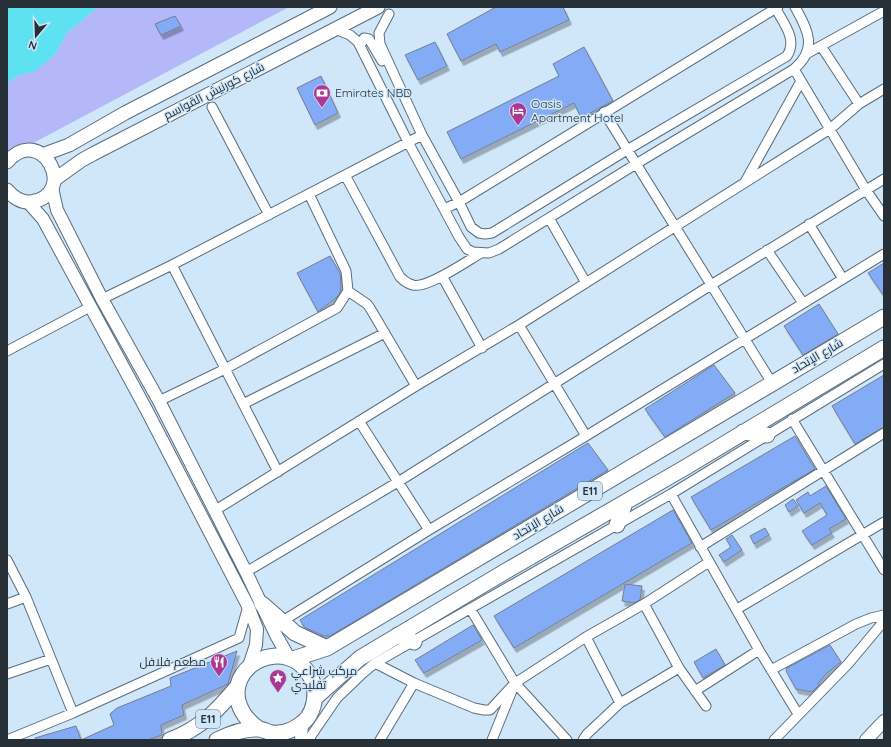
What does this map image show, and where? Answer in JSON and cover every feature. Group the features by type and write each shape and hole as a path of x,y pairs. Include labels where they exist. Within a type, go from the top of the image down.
{"main road":[{"name":"شارع كورنيش القواسم","path":"42,155 69,145 126,113 330,7"},
{"name":"شارع كورنيش القواسم","path":"17,202 37,201 46,196 53,184 82,160 335,29 383,10"},
{"path":"7,162 12,157 26,151 42,155 48,159 52,166 54,173 53,184"},
{"path":"7,190 17,202"},
{"name":"شارع الإتحاد","path":"291,658 328,648 884,317"},
{"path":"860,331 858,337 860,349 866,353 878,351"},
{"name":"E11","path":"315,698 360,658 506,571 625,503 878,351"},
{"path":"743,432 767,435"},
{"path":"617,525 625,503"},
{"path":"255,605 296,633 328,648"},
{"path":"398,636 414,642"},
{"path":"270,656 291,658 303,666 310,675 314,686 315,698 313,707 302,723 292,730 270,734 248,721 241,711 238,699 238,686 242,675 249,666 259,659 270,656"},
{"name":"E11","path":"170,740 204,723 222,706 238,686"},
{"name":"E11","path":"217,740 244,730 270,734"}],"street":[{"path":"383,10 379,33 380,44 422,135 459,202 471,227 479,234 492,233 627,150 787,56 792,46 792,38 776,7 459,202 444,209"},
{"path":"795,7 808,34 808,53"},
{"path":"335,29 350,35 358,42 408,142 459,238 467,249 481,254 499,249 636,164 794,69 802,62 808,53 884,11"},
{"path":"360,46 362,39 369,39 382,63 388,68 392,69"},
{"path":"821,46 859,104"},
{"path":"794,69 866,190 884,216"},
{"path":"744,183 801,81"},
{"path":"214,511 416,386 482,348 675,227 830,129 859,104 884,89"},
{"path":"212,107 269,215"},
{"path":"604,112 772,383"},
{"path":"102,299 172,265 422,135"},
{"path":"345,175 400,277 413,285 421,286 481,254"},
{"path":"246,572 398,482 710,285 884,179"},
{"path":"53,184 57,210 102,299 158,401 246,572 255,605 257,630 256,645 249,666"},
{"path":"158,401 226,369 337,308 348,291 346,271 309,194"},
{"path":"17,202 43,219 146,410 255,605 291,658"},
{"path":"549,218 586,283"},
{"path":"810,224 843,279"},
{"path":"767,250 803,303"},
{"path":"281,622 429,530 884,254"},
{"path":"172,265 278,472"},
{"path":"442,276 482,348"},
{"path":"348,291 367,304 416,386"},
{"path":"7,351 90,307"},
{"path":"519,325 586,436"},
{"path":"243,404 385,333"},
{"path":"310,740 311,736 338,698 363,673 375,664 671,494 884,364"},
{"path":"792,420 884,570"},
{"path":"359,421 429,530"},
{"path":"700,547 884,433"},
{"path":"671,494 759,650 798,714"},
{"path":"737,609 884,522"},
{"path":"7,560 26,597 73,713"},
{"path":"375,664 414,683 474,708 490,710 516,683 586,637 644,604 709,562"},
{"path":"7,604 26,597"},
{"path":"644,604 679,668 706,706"},
{"path":"7,740 73,713 239,638 255,605"},
{"path":"470,610 516,683 567,740"},
{"path":"771,670 856,624 871,618 884,616"},
{"path":"774,740 798,714 819,696 884,621"},
{"path":"586,637 620,703"},
{"path":"695,691 759,650"},
{"path":"7,674 51,659"},
{"path":"583,740 587,734 620,703 679,668"},
{"path":"380,740 414,683"},
{"path":"492,740 516,683"},
{"path":"866,740 884,721"},
{"path":"301,740 302,723"}],"shaded area":[{"path":"7,7 98,7 67,33 55,55 34,72 19,75 7,84"},
{"path":"98,7 289,7 7,157 7,84 19,75 34,71 55,55 67,33"}],"building":[{"path":"496,7 563,7 569,20 500,52 496,44 461,61 447,34"},
{"path":"175,16 181,26 161,35 155,24"},
{"path":"435,42 447,66 418,80 405,55"},
{"path":"584,47 613,101 581,118 574,103 461,159 447,132 559,76 553,64"},
{"path":"321,76 338,113 315,125 297,88"},
{"path":"330,256 340,273 340,293 318,312 297,273"},
{"path":"884,263 884,296 868,273"},
{"path":"819,304 838,334 803,355 784,326"},
{"path":"714,365 735,393 665,437 645,409"},
{"path":"884,375 884,427 855,444 832,406"},
{"path":"795,436 815,469 711,530 691,497"},
{"path":"588,443 608,470 330,636 324,636 304,627 300,620"},
{"path":"826,486 846,519 829,529 832,533 812,545 802,531 827,515 820,503 804,513 796,500 808,492 810,496"},
{"path":"793,499 798,506 789,512 785,505"},
{"path":"673,510 692,543 514,648 494,616"},
{"path":"765,528 769,535 754,544 750,536"},
{"path":"732,535 742,550 724,562 719,555 731,547 726,539"},
{"path":"625,584 642,586 640,600 634,603 622,601"},
{"path":"473,625 482,640 424,673 415,660"},
{"path":"830,645 841,662 827,673 812,692 796,689 786,671 787,668"},
{"path":"716,649 725,665 703,678 694,662"},
{"path":"237,651 228,684 182,705 184,715 161,725 162,735 148,740 81,740 114,725 110,714 117,708 171,686 170,678"},
{"path":"76,726 81,740 36,740 35,738"}],"place":[{"name":"Emirates NBD","path":"322,108"},
{"name":"Oasis Apartment Hotel","path":"518,126"},
{"name":"مطعم فلافل","path":"219,677"},
{"name":"مركب شراعي تقليدي","path":"278,693"}]}
